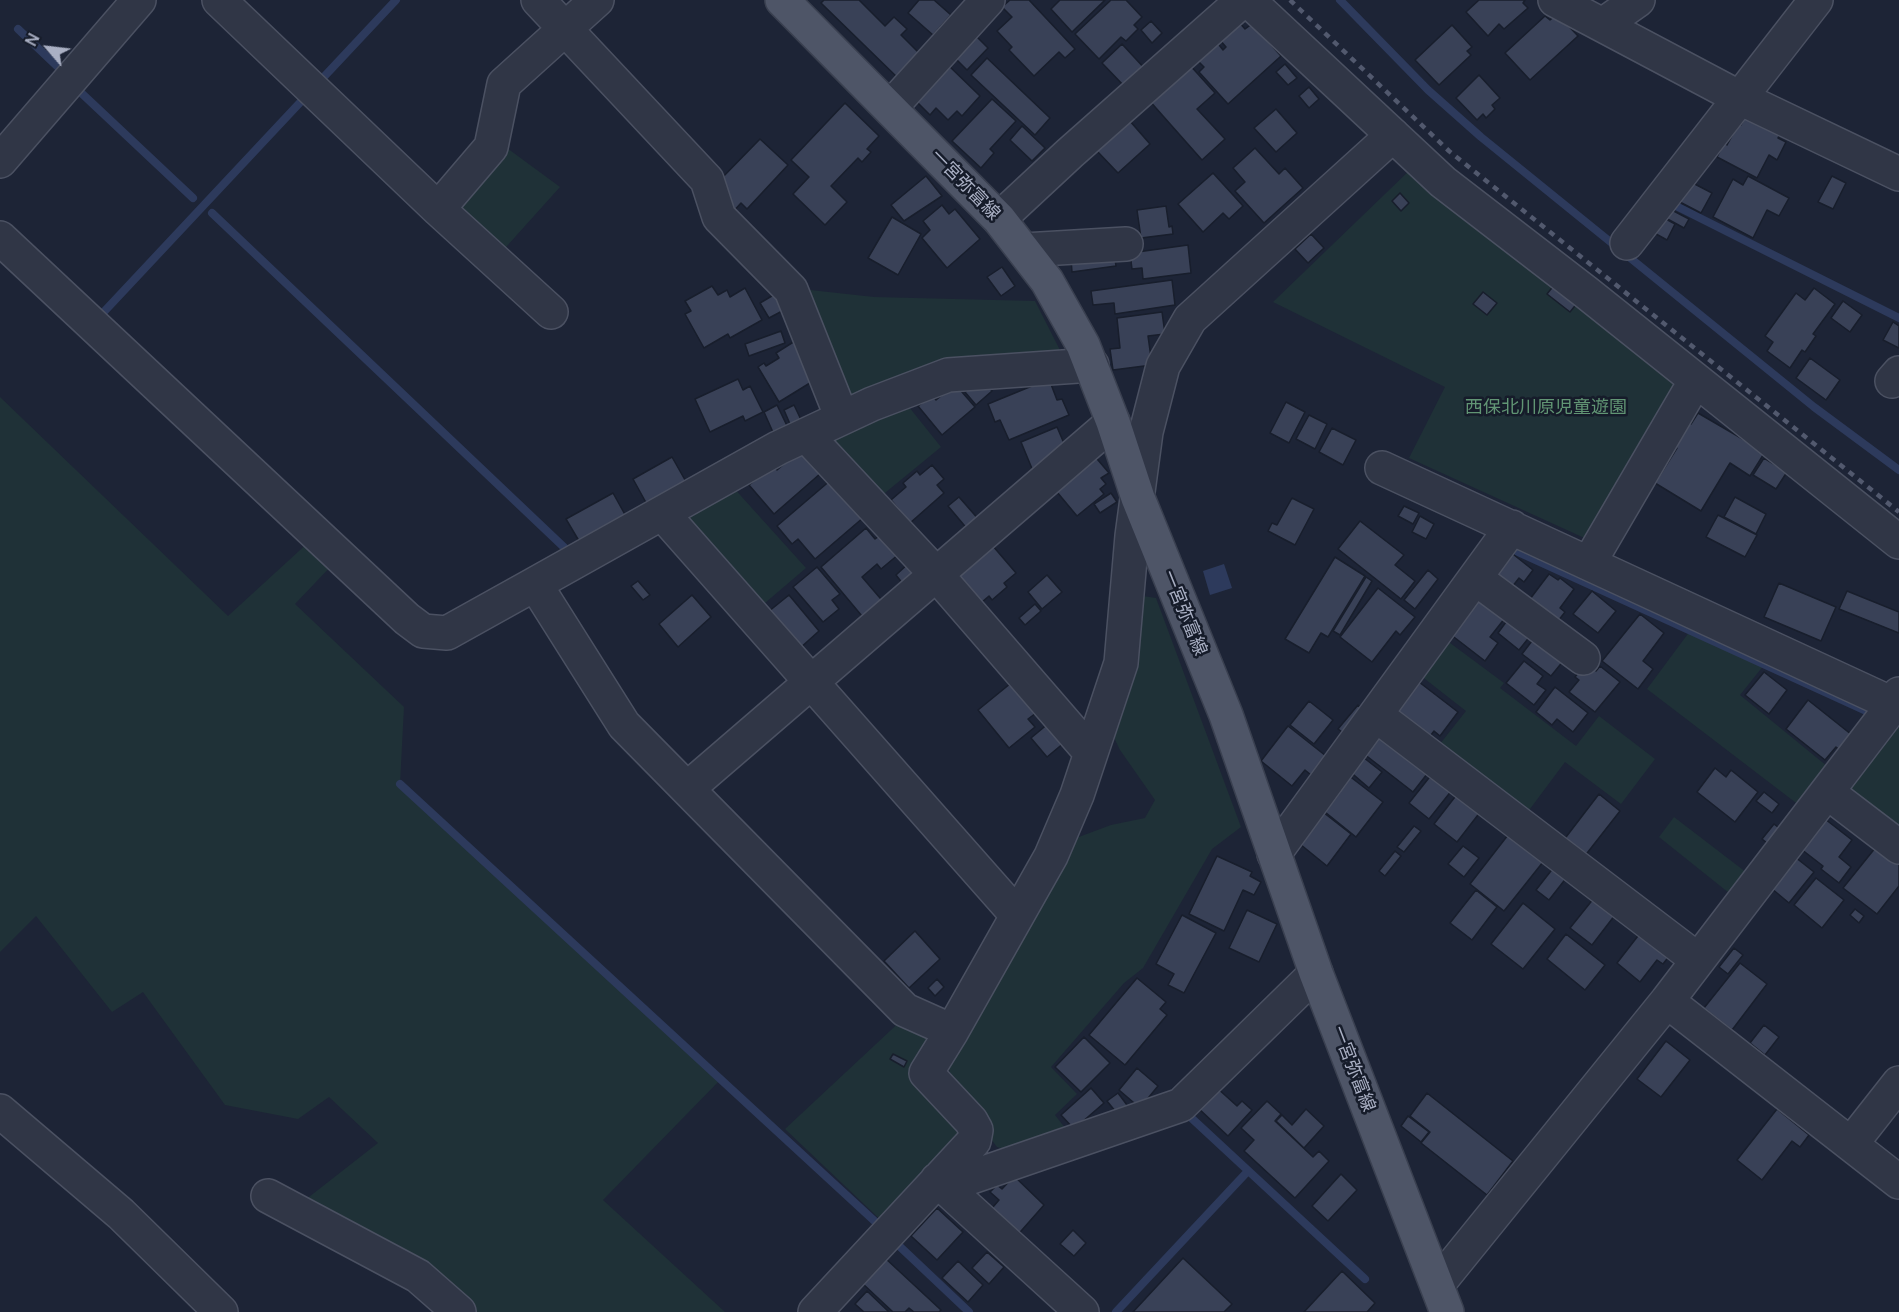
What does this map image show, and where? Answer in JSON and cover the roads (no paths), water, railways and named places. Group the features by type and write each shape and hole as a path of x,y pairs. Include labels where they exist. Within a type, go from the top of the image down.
{"main road":[{"name":"一宮弥富線","path":"782,0 999,219 1047,281 1083,345 1113,422 1138,498 1226,715 1316,973 1442,1299"}],"street":[{"path":"0,161 139,0"},
{"path":"219,0 438,209 551,312"},
{"path":"538,0 707,180 719,217 791,290 842,418"},
{"path":"438,209 491,147 504,84 597,0"},
{"path":"890,108 988,0"},
{"path":"999,219 1243,0"},
{"path":"1248,0 1443,182 1899,542"},
{"path":"1556,0 1740,98 1899,174"},
{"path":"1604,24 1638,0"},
{"path":"1627,243 1816,0"},
{"path":"815,1312 974,1141 976,1130 971,1121 926,1073 1051,856 1077,795 1121,663 1132,536 1146,432 1163,366 1190,319 1393,135"},
{"path":"0,238 389,603 423,631 447,633 778,448 872,404 948,375 1092,365"},
{"path":"1024,250 1126,244"},
{"path":"1589,563 1696,380"},
{"path":"687,789 1113,422"},
{"path":"806,435 936,574 1091,753"},
{"path":"1382,468 1897,702 1698,960 1442,1299"},
{"path":"662,513 1017,915"},
{"path":"1274,854 1512,528"},
{"path":"1475,578 1582,658"},
{"path":"535,584 624,725 905,1010 952,1031"},
{"path":"1376,714 1698,960"},
{"path":"1827,792 1899,847"},
{"path":"937,1180 966,1179 1181,1105 1316,973"},
{"path":"1667,1001 1899,1182"},
{"path":"1851,1144 1899,1083"},
{"path":"0,1111 122,1214 222,1312"},
{"path":"937,1180 1082,1312"},
{"path":"268,1196 418,1276 459,1312"}],"water":[{"path":"1224,564 1232,588 1210,595 1203,571"}],"waterway":[{"path":"320,81 396,0"},
{"path":"1340,0 1428,90 1481,137 1814,407 1899,470"},
{"path":"18,29 59,68"},
{"path":"76,88 193,198"},
{"path":"100,316 308,94"},
{"path":"1668,202 1899,318"},
{"path":"212,213 569,552"},
{"path":"1516,551 1873,714"},
{"path":"400,784 881,1227"},
{"path":"1186,1113 1365,1279"},
{"path":"1116,1312 1248,1171"},
{"path":"895,1242 969,1312"}],"railway":[{"path":"1290,0 1449,151 1899,512"}],"park label":[{"name":"西保北川原児童遊園","path":"1546,408"}]}
